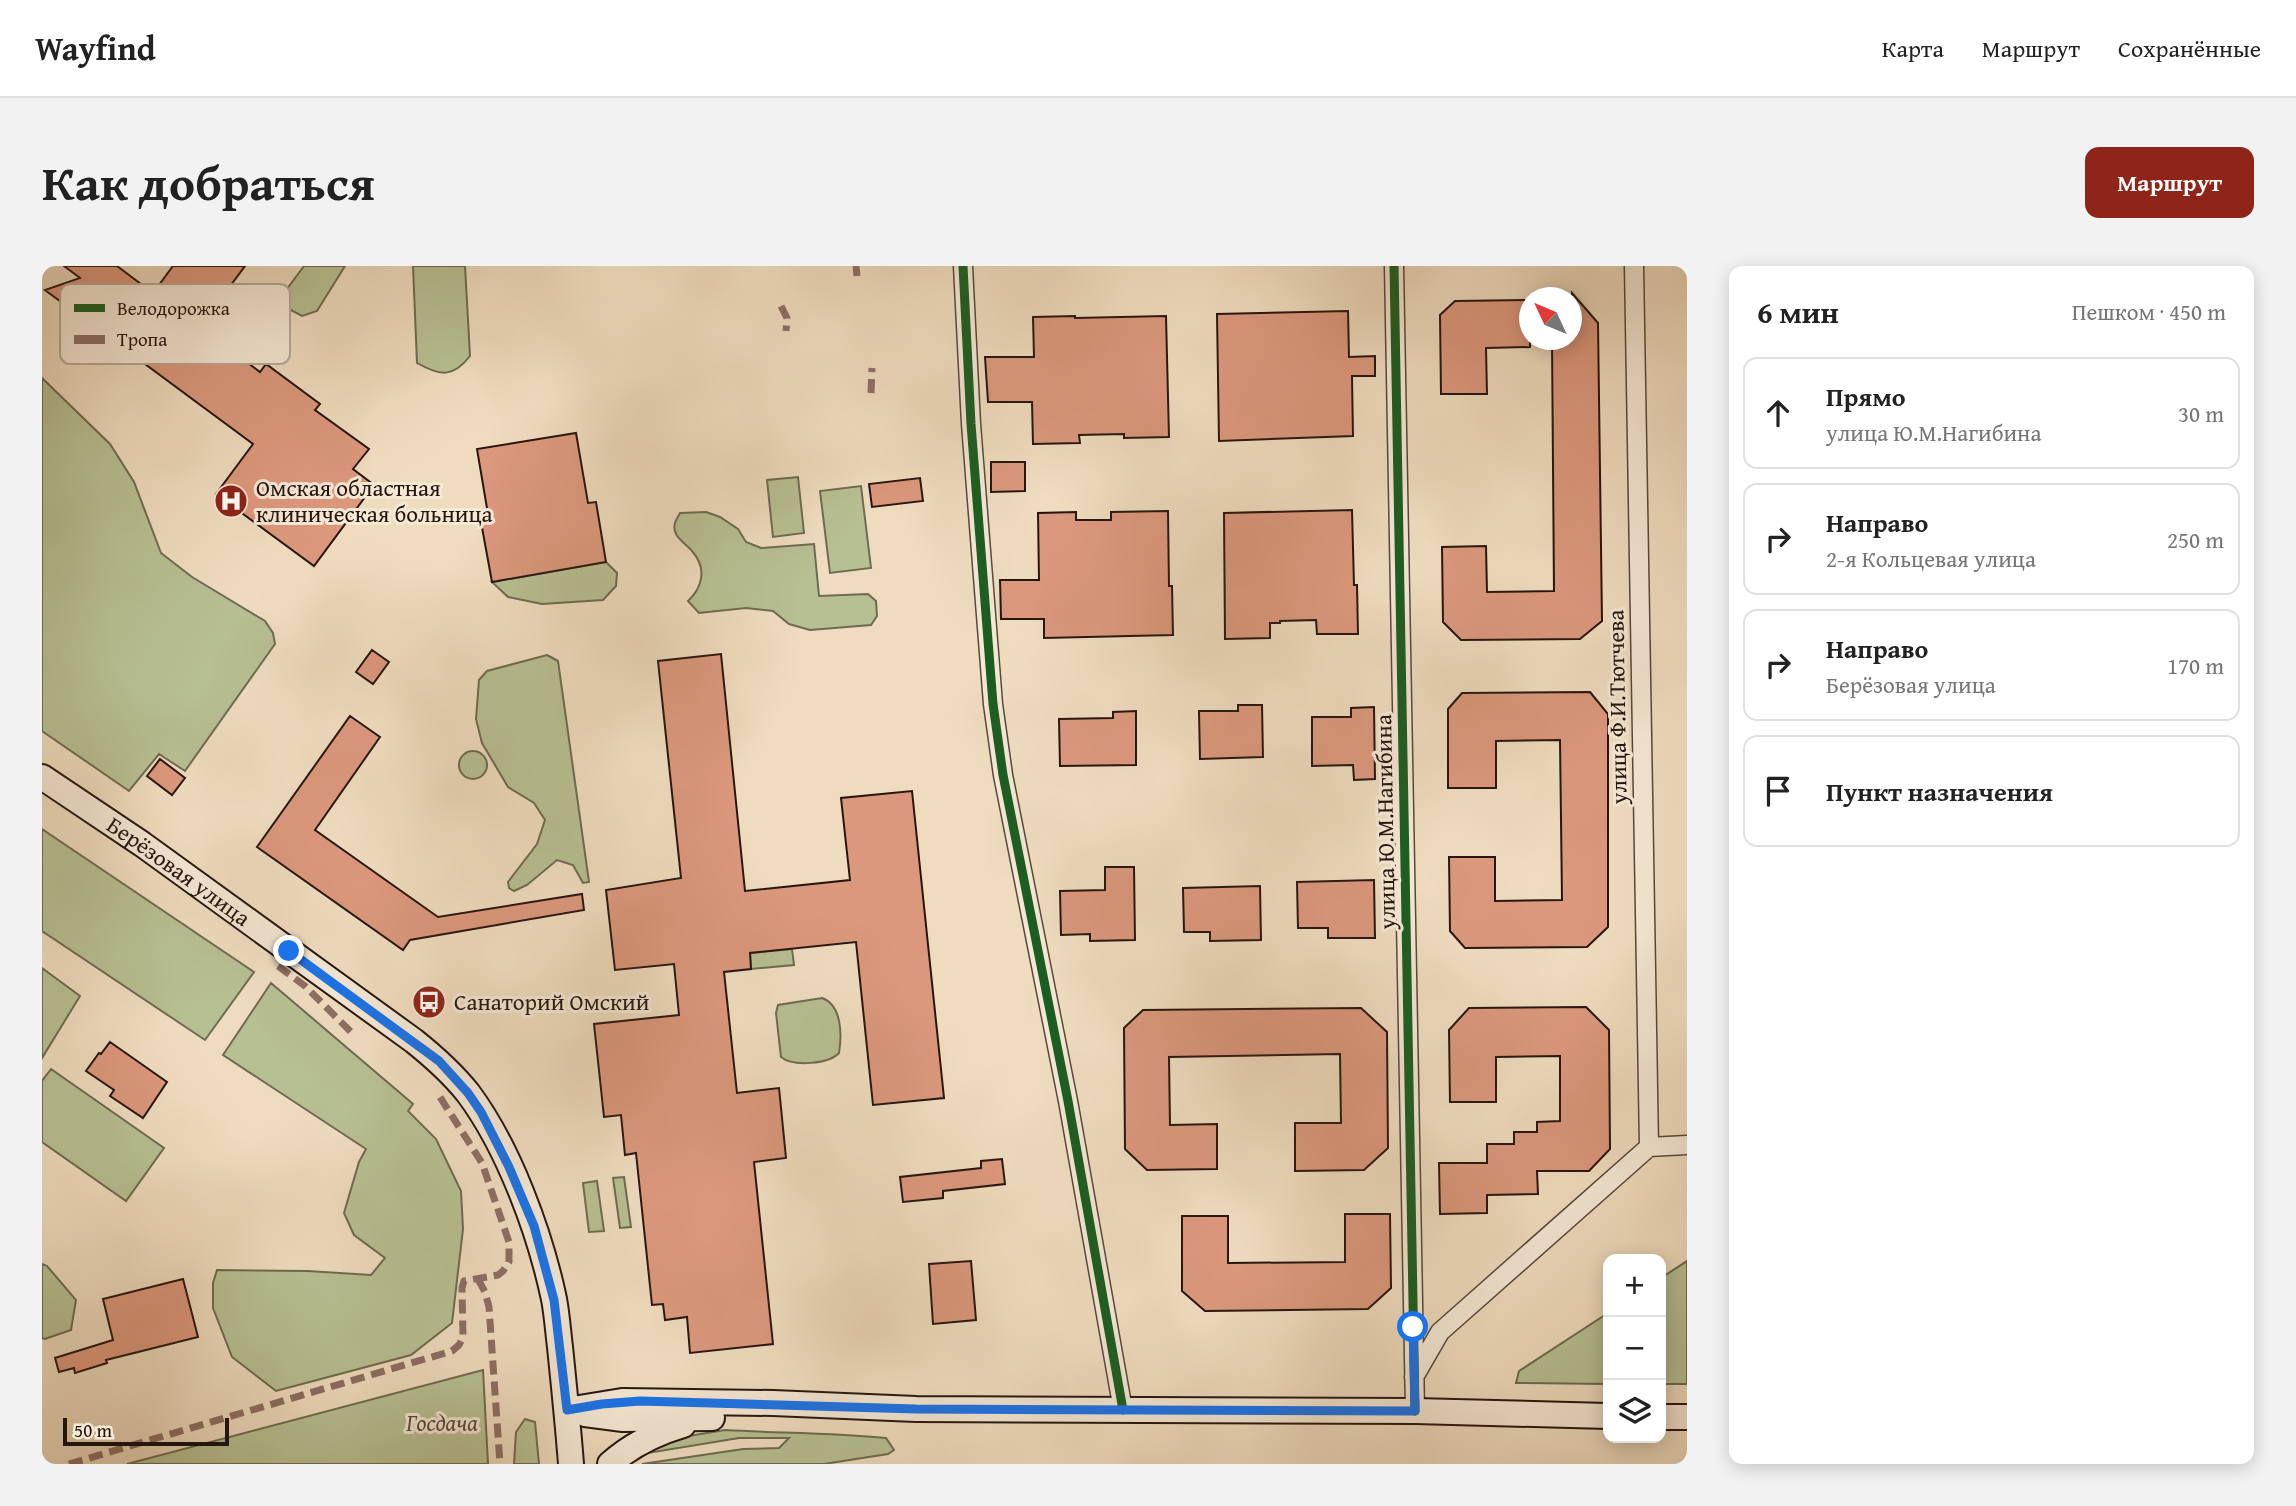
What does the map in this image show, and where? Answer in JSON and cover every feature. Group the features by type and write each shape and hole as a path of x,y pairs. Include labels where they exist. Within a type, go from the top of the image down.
{"main road":[{"name":"Берёзовая улица","path":"42,777 142,844 414,1041 439,1061 468,1093 495,1137 534,1226 554,1300 567,1410 570,1464"},
{"path":"567,1410 622,1401 916,1409 1415,1411 1603,1416"},
{"path":"567,1410 623,1419 916,1409"},
{"path":"1666,1417 1687,1417"},
{"path":"610,1464 624,1451 648,1438 709,1418"}],"street":[{"path":"963,266 971,425 993,704 1003,775 1068,1101 1123,1410"},
{"name":"улица Ю.М.Нагибина","path":"1394,266 1415,1411"},
{"name":"улица Ф.И.Тютчева","path":"1634,266 1649,1147"},
{"path":"1414,1377 1440,1332 1649,1147 1687,1145"}],"green space":[{"path":"304,266 345,266 317,311 302,316 290,310 290,285"},
{"path":"413,266 465,266 470,356 452,371 439,372 417,363"},
{"path":"42,378 110,444 134,482 161,553 192,577 265,621 273,633 275,644 185,771 159,754 129,791 42,731"},
{"path":"798,477 804,533 773,537 767,480"},
{"path":"861,486 871,568 830,573 820,491"},
{"path":"706,512 720,517 738,529 746,542 761,548 814,544 819,596 868,594 876,601 877,616 871,625 810,630 789,624 773,611 746,608 699,613 688,601 700,584 700,564 697,557 677,536 674,526 680,513"},
{"path":"606,562 617,573 616,586 603,600 542,604 508,597 492,582"},
{"path":"547,655 558,661 589,882 583,883 573,865 557,860 527,885 514,891 509,888 508,882 537,844 545,820 534,803 508,787 482,743 476,719 479,680 487,671"},
{"path":"473,751 483,755 487,765 483,775 473,779 463,775 459,765 463,755"},
{"path":"42,829 254,972 205,1040 42,931"},
{"path":"792,949 794,965 751,969 750,953"},
{"path":"42,968 80,996 42,1058"},
{"path":"271,983 413,1104 408,1111 436,1139 461,1191 463,1229 452,1323 411,1355 276,1391 232,1357 213,1308 213,1283 217,1270 371,1275 385,1258 354,1235 344,1213 359,1162 366,1149 223,1055"},
{"path":"822,998 834,1007 837,1014 840,1030 839,1053 827,1060 811,1063 794,1062 781,1057 776,1013 778,1005"},
{"path":"51,1069 164,1148 126,1201 42,1142 42,1081"},
{"path":"624,1177 631,1227 620,1228 613,1178"},
{"path":"597,1181 604,1231 589,1232 583,1183"},
{"path":"1687,1261 1687,1384 1666,1384 1666,1275"},
{"path":"42,1264 47,1266 76,1300 71,1330 45,1339 42,1338"},
{"path":"1603,1316 1603,1384 1516,1383 1519,1371"},
{"name":"Госдача","path":"483,1370 488,1464 127,1464"},
{"path":"525,1419 535,1422 539,1464 514,1464 516,1432"},
{"path":"725,1430 886,1438 894,1450 888,1454 824,1464 642,1464 743,1449 779,1448 789,1438 739,1438 648,1453 664,1440"}],"building":[{"path":"64,266 117,266 141,284 62,284 80,278"},
{"path":"173,266 245,266 232,284 160,284"},
{"path":"60,285 60,301 45,290"},
{"path":"1519,300 1519,347 1486,348 1487,394 1441,394 1440,315 1455,301"},
{"path":"1582,305 1598,323 1602,621 1580,639 1461,640 1443,622 1442,547 1486,546 1487,592 1554,591 1552,350 1582,350"},
{"path":"1348,311 1349,357 1375,356 1375,376 1352,376 1353,436 1219,441 1217,314"},
{"path":"1166,316 1169,437 1079,435 1080,443 1033,444 1032,402 988,402 985,357 1034,357 1033,317"},
{"path":"145,364 249,364 260,372 266,364 320,404 315,410 369,449 353,469 374,485 314,566 216,494 253,444"},
{"path":"576,433 588,503 596,502 606,562 492,582 481,522 489,520 477,449"},
{"path":"991,462 1025,462 1025,491 991,492"},
{"path":"920,478 923,501 872,507 869,484"},
{"path":"1352,510 1358,634 1317,634 1316,620 1280,621 1270,623 1270,638 1225,639 1224,513"},
{"path":"1168,511 1173,635 1044,638 1044,619 1001,619 1000,580 1039,580 1038,513 1076,512 1076,520 1111,520 1111,512"},
{"path":"372,650 389,662 373,684 356,672"},
{"path":"721,654 745,891 850,880 841,798 912,791 944,1098 873,1105 856,942 750,953 751,969 724,972 737,1093 779,1088 786,1158 754,1162 773,1344 690,1353 687,1317 665,1320 663,1304 652,1305 636,1153 625,1155 621,1115 604,1117 594,1024 679,1015 674,964 615,970 606,890 681,878 658,661"},
{"path":"1590,692 1608,714 1608,927 1587,947 1465,948 1450,931 1449,857 1495,857 1495,901 1562,900 1560,740 1496,741 1496,788 1448,788 1448,709 1462,693"},
{"path":"1238,705 1262,705 1263,757 1200,759 1199,711 1238,711"},
{"path":"1374,707 1375,779 1354,780 1353,765 1312,766 1312,717 1351,717 1351,708"},
{"path":"1136,711 1136,765 1060,766 1059,719 1113,718 1113,712"},
{"path":"350,716 380,737 315,830 438,917 582,894 584,910 410,940 403,950 257,847"},
{"path":"160,759 185,778 172,795 147,776"},
{"path":"1105,867 1134,867 1135,940 1090,941 1090,934 1061,935 1060,891 1105,890"},
{"path":"1374,880 1375,938 1328,938 1328,928 1298,928 1297,882"},
{"path":"1260,886 1261,940 1210,941 1210,932 1184,932 1183,888"},
{"path":"1586,1007 1609,1030 1610,1149 1589,1171 1537,1171 1538,1194 1487,1195 1487,1213 1440,1214 1439,1163 1487,1163 1487,1144 1514,1144 1514,1132 1537,1132 1537,1122 1560,1121 1560,1056 1496,1057 1496,1102 1450,1102 1449,1030 1469,1008"},
{"path":"1361,1008 1387,1032 1388,1148 1364,1170 1295,1171 1295,1123 1341,1123 1340,1054 1169,1057 1170,1125 1217,1124 1217,1169 1147,1170 1125,1149 1124,1028 1143,1010"},
{"path":"110,1042 167,1082 143,1118 110,1096 114,1090 86,1071"},
{"path":"1002,1159 1005,1184 943,1191 943,1198 903,1202 900,1177 981,1168 981,1161"},
{"path":"1345,1214 1390,1214 1391,1288 1368,1309 1205,1311 1182,1291 1182,1216 1228,1216 1228,1263 1345,1262"},
{"path":"971,1261 976,1320 933,1324 929,1264"},
{"path":"183,1279 198,1337 106,1360 107,1363 75,1373 74,1368 59,1372 55,1358 113,1340 103,1299"}],"marked path":[{"path":"856,266 857,276"},
{"path":"781,306 787,318 786,331"},
{"path":"871,393 872,368"},
{"path":"278,966 305,986 355,1036"},
{"path":"69,1464 452,1351 459,1345 463,1337 464,1281 498,1275 503,1271 509,1262 509,1242 482,1163 438,1094"},
{"path":"478,1279 489,1307 500,1464"}],"cycle path":[{"path":"963,266 971,424 993,704 1003,775 1068,1101 1123,1410"},
{"path":"1394,266 1415,1411"}],"place":[{"name":"Омская областная клиническая больница","path":"231,501"},
{"name":"Санаторий Омский","path":"429,1002"}],"route":[{"path":"289,951 439,1061 481,1112 509,1167 534,1226 554,1300 567,1410 622,1401 640,1401 916,1409 1415,1411 1413,1327"}]}
